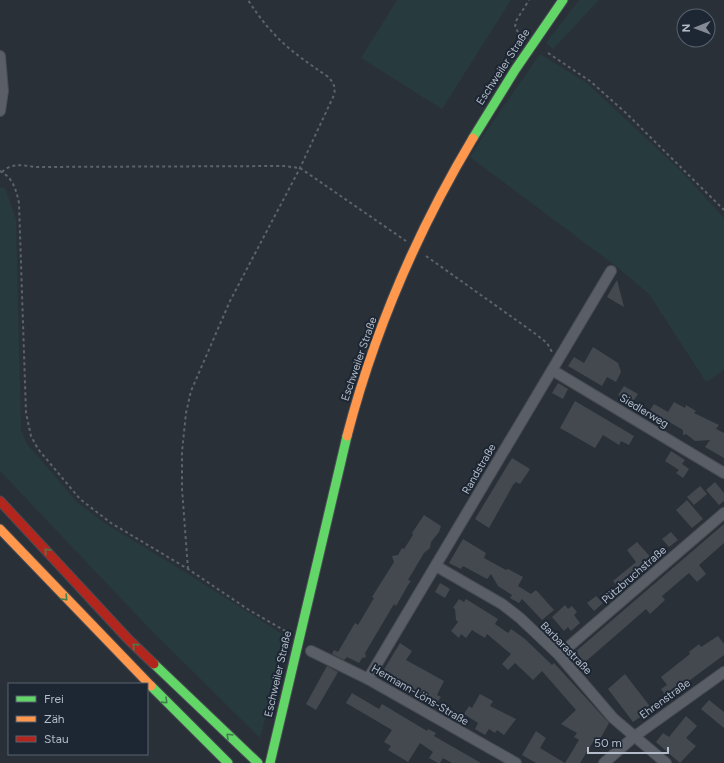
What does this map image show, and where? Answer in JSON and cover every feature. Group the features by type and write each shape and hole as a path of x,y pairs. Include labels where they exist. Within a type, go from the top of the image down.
{"main road":[{"name":"Eschweiler Straße","path":"270,763 298,637 343,450 361,383 378,337 415,248 448,180 478,126 526,52 563,0"},
{"path":"0,501 129,640 258,763"},
{"path":"0,529 147,683"},
{"path":"148,684 228,763"}],"street":[{"path":"0,56 3,90 0,111"},
{"name":"Randstraße","path":"368,679 610,271"},
{"name":"Siedlerweg","path":"554,366 724,473"},
{"name":"Pützbruchstraße","path":"559,655 724,513"},
{"name":"Barbarastraße","path":"436,566 502,604 559,655 613,718 666,763"},
{"name":"Hermann-Löns-Straße","path":"311,651 368,679 516,763"},
{"name":"Ehrenstraße","path":"604,763 635,736 724,672"}],"path":[{"path":"188,569 182,489 182,452 186,413 192,391 230,302 300,168 334,95 335,88 332,81 327,76 277,39 265,26 248,0"},
{"path":"518,32 515,28 516,21 530,0"},
{"path":"548,53 590,81 626,113 724,210"},
{"path":"298,637 250,610 188,569 111,523 80,500 38,449 31,436 25,397 19,203 16,188 10,178 1,171 9,166 22,165 34,167 284,166 300,168 533,332 547,343 554,366"}],"green space":[{"path":"397,0 511,0 442,109 361,58"},
{"path":"579,0 599,0 553,49 546,43"},
{"path":"540,54 587,83 683,173 724,218 724,370 706,382 649,294 617,267 470,157"},
{"path":"0,187 5,188 16,219 21,429 27,444 77,502 103,522 287,637 260,738 150,629 0,471"}],"building":[{"path":"617,280 624,307 607,297"},
{"path":"593,347 618,363 621,372 616,382 607,377 602,386 568,366 574,357 584,363"},
{"path":"558,383 568,389 563,399 552,393"},
{"path":"624,386 638,394 632,403 618,395"},
{"path":"575,401 634,436 629,445 621,441 619,445 603,435 595,448 560,428"},
{"path":"674,402 685,408 686,405 696,411 694,413 719,425 716,429 724,433 724,458 705,447 710,440 695,441 686,434 683,435 683,430 664,419 663,422 648,413 654,404 668,412"},
{"path":"671,451 685,460 682,464 689,469 683,478 676,473 679,470 665,461"},
{"path":"512,458 530,469 520,484 516,482 513,485 489,528 475,519"},
{"path":"715,482 724,493 724,501 719,505 706,490"},
{"path":"700,486 707,494 694,505 687,497"},
{"path":"687,500 703,519 692,528 676,510"},
{"path":"424,515 441,526 439,532 431,542 430,548 424,553 408,580 411,581 396,606 394,604 365,653 366,657 362,658 359,663 347,657 344,660 332,654 334,650 338,652 355,623 358,625 374,598 372,597 394,562 392,556 398,555 402,548 404,549 413,535 412,533"},
{"path":"724,524 724,543 699,565 706,574 697,582 689,573 662,596 665,600 650,614 646,609 584,663 575,652"},
{"path":"671,532 678,540 669,547 662,539"},
{"path":"463,539 486,553 484,558 523,577 518,586 531,594 536,590 554,610 542,620 522,599 519,603 510,598 512,595 498,586 491,574 487,579 463,566 461,569 449,563"},
{"path":"637,542 654,561 620,589 613,581 636,562 627,550"},
{"path":"440,583 450,589 445,598 435,592"},
{"path":"596,596 603,603 594,611 587,603"},
{"path":"459,599 464,602 466,599 498,619 495,624 508,633 511,629 525,639 552,665 554,663 609,723 600,739 596,737 580,763 565,763 579,740 574,737 577,733 561,724 576,710 542,671 533,680 515,663 508,670 502,664 511,654 487,634 485,638 472,630 466,638 461,634 459,638 451,631 458,622 456,620 455,609 453,608"},
{"path":"565,605 568,609 572,606 577,612 574,615 580,623 571,631 568,627 564,631 552,617"},
{"path":"718,636 724,644 724,655 667,697 661,689 667,685 661,677 690,654 689,652 699,644 701,647"},
{"path":"400,643 412,651 406,660 444,681 437,695 441,697 436,704 384,675 385,673 383,671"},
{"path":"327,666 338,672 316,710 306,704"},
{"path":"625,674 652,709 633,722 608,689"},
{"path":"352,693 379,709 382,704 427,731 428,729 436,733 434,736 481,763 452,763 443,758 440,763 438,763 429,758 433,752 420,743 408,762 388,750 391,746 384,742 392,730 346,703"},
{"path":"480,694 493,701 490,706 516,719 504,735 497,730 495,733 489,729 485,735 475,729 478,723 464,714 469,706 472,708"},
{"path":"709,700 724,712 724,728 701,709"},
{"path":"686,716 697,726 686,738 696,746 680,763 656,742 663,733 669,737"},
{"path":"536,731 546,738 540,748 565,763 536,763 522,755"}],"traffic: fast":[{"path":"473,138 515,70 563,0"},
{"path":"270,763 347,436"},
{"path":"154,664 258,763"},
{"path":"151,686 228,763"}],"traffic: slow":[{"path":"347,436 370,358 400,282 434,209 473,138"},
{"path":"0,529 151,686"}],"traffic: jam":[{"path":"0,501 129,640 154,664"}]}
